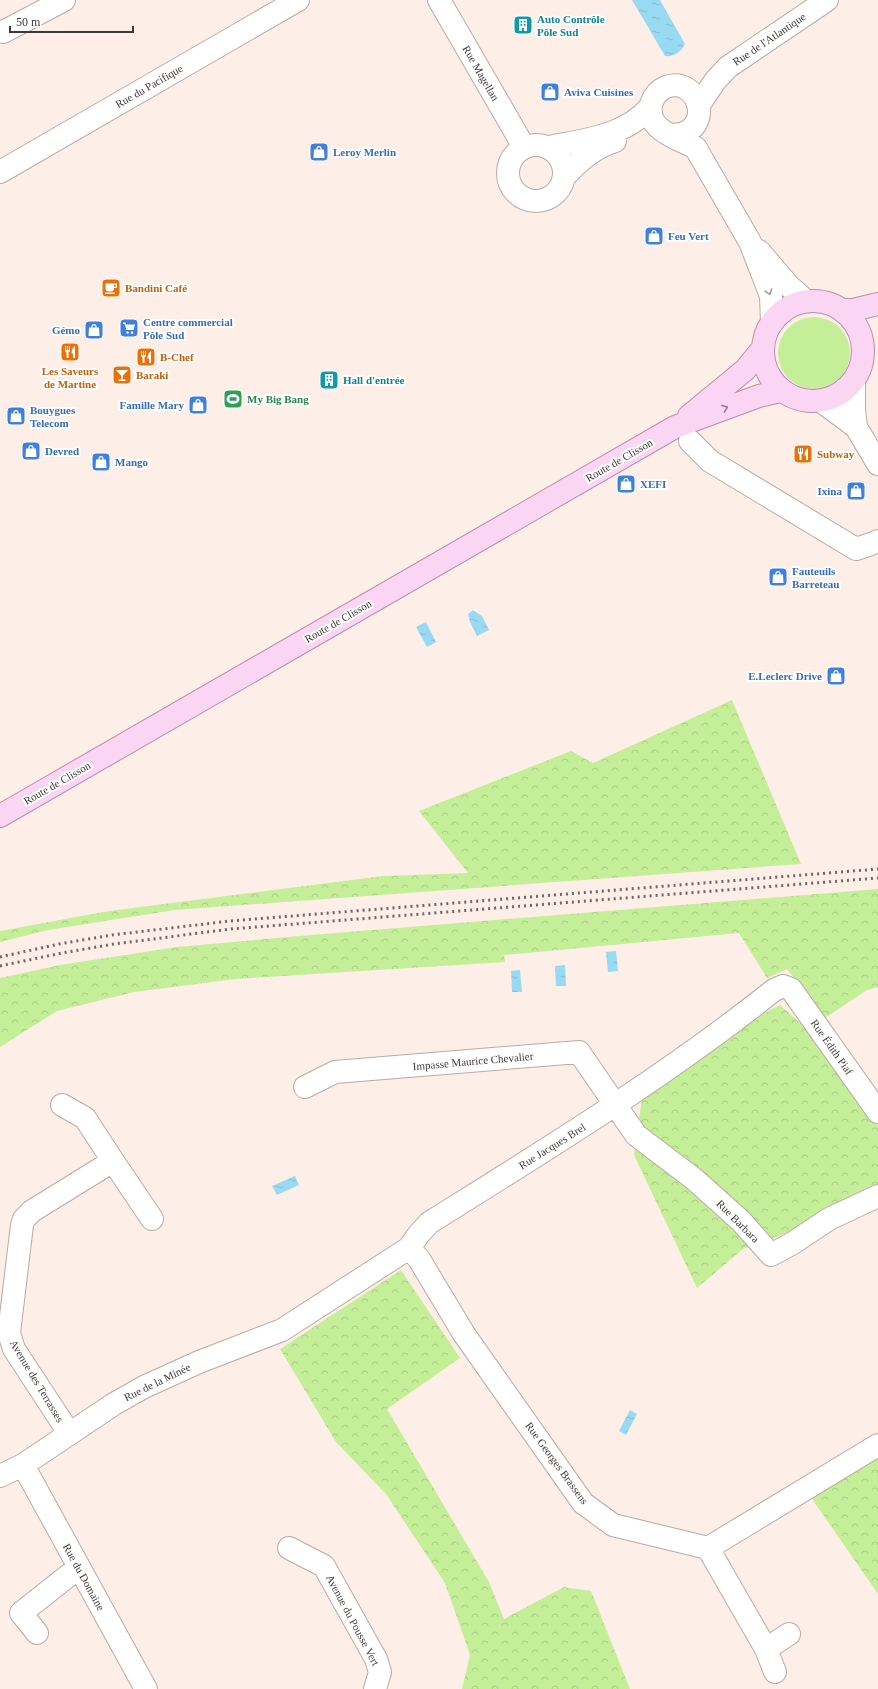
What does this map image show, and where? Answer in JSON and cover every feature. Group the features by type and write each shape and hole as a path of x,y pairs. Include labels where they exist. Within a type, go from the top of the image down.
{"main road":[{"name":"Route de Clisson","path":"806,301 819,301 832,304 843,310 852,318 858,327 863,341 864,356 862,366 854,382 833,398 821,401 807,402 793,398 781,391 770,378 764,363 763,348 765,335 772,323 781,312 793,305 806,301"},
{"name":"Route de Clisson","path":"843,310 853,310 878,304"},
{"name":"Route de Clisson","path":"864,356 878,340"},
{"name":"Route de Clisson","path":"682,434 745,370 763,348"},
{"name":"Route de Clisson","path":"0,816 682,434 759,396 781,391"}],"street":[{"path":"3,32 64,0"},
{"name":"Rue du Pacifique","path":"0,172 298,0"},
{"name":"Rue Magellan","path":"439,0 524,147"},
{"name":"Rue de l'Atlantique","path":"695,102 728,67 827,0"},
{"path":"549,147 612,132 630,124 643,115 650,107 658,92 665,88 674,86 682,87 695,102 696,148 750,242 771,296 772,323"},
{"path":"564,177 578,162 593,150 626,138 666,133 684,133 694,125 695,102"},
{"path":"650,107 654,124 666,133 696,148"},
{"path":"536,144 549,147 556,152 562,160 564,168 564,177 559,190 547,199 535,201 524,198 515,192 510,183 508,173 509,162 515,153 524,147 536,144"},
{"path":"750,242 789,286 806,301"},
{"path":"854,382 856,427"},
{"path":"821,401 856,427 878,464"},
{"path":"682,434 710,461 856,549 878,541"},
{"name":"Rue Jacques Brel","path":"323,1304 409,1248 419,1234 429,1224 616,1106 774,990 783,986"},
{"name":"Rue Édith Piaf","path":"783,986 791,989 878,1112"},
{"name":"Impasse Maurice Chevalier","path":"305,1087 335,1072 579,1052 616,1106"},
{"path":"62,1105 85,1118 152,1219"},
{"name":"Rue Barbara","path":"616,1106 636,1135 694,1179 740,1221 771,1254 793,1243 829,1219 878,1196"},
{"name":"Avenue des Terrasses","path":"69,1433 11,1340 9,1333 9,1272 24,1219 32,1211 113,1160"},
{"name":"Rue Georges Brassens","path":"409,1248 419,1259 464,1334 583,1502 613,1525 708,1548"},
{"name":"Rue de la Minée","path":"0,1476 23,1465 69,1433 144,1387 187,1367 282,1330 323,1304"},
{"path":"775,1672 766,1649 708,1548 878,1445"},
{"name":"Rue du Domaine","path":"23,1465 78,1568 146,1689"},
{"name":"Avenue du Pousse Vert","path":"288,1548 324,1566 376,1659 380,1672 375,1689"},
{"path":"36,1633 22,1613 78,1568"},
{"path":"766,1649 789,1634"}],"green space":[{"path":"807,317 821,317 828,319 840,327 848,339 850,353 848,367 840,379 828,387 821,389 807,389 800,387 788,379 780,367 778,360 778,346 780,339 788,327 800,319"},
{"path":"732,700 801,864 175,910 48,930 0,942 0,931 109,911 383,876 468,873 419,811 571,751 593,763"},
{"path":"878,889 878,987 867,990 825,1018 787,969 767,978 739,933 504,955 505,962 236,979 134,992 57,1011 0,1047 0,978 60,965 177,947"},
{"path":"780,1005 830,1050 878,1126 878,1184 786,1233 743,1249 697,1288 634,1155 642,1099 753,1019"},
{"path":"401,1270 460,1358 387,1409 489,1582 504,1619 564,1587 591,1591 630,1689 462,1689 470,1655 445,1583 386,1494 336,1442 280,1349"},
{"path":"878,1454 878,1594 810,1496"}],"water":[{"path":"632,0 660,0 685,44 679,52 671,56 665,56"},
{"path":"473,610 482,616 489,630 477,636 468,614"},
{"path":"426,622 436,642 427,647 416,627"},
{"path":"616,951 618,971 608,972 606,952"},
{"path":"565,965 566,986 556,986 555,966"},
{"path":"520,970 522,992 512,992 511,971"},
{"path":"295,1176 299,1185 277,1195 272,1186"},
{"path":"630,1410 637,1414 626,1435 619,1431"}],"railway":[{"path":"0,957 59,944 112,935 230,921 878,869"},
{"path":"0,966 114,944 231,929 878,878"}],"place":[{"name":"Auto Contrôle Pôle Sud","path":"523,25"},
{"name":"Aviva Cuisines","path":"550,92"},
{"name":"Leroy Merlin","path":"319,152"},
{"name":"Feu Vert","path":"654,236"},
{"name":"Bandini Café","path":"111,288"},
{"name":"Centre commercial Pôle Sud","path":"129,328"},
{"name":"Gémo","path":"94,330"},
{"name":"Les Saveurs de Martine","path":"70,352"},
{"name":"B-Chef","path":"146,357"},
{"name":"Baraki","path":"122,375"},
{"name":"Hall d'entrée","path":"329,380"},
{"name":"My Big Bang","path":"233,399"},
{"name":"Famille Mary","path":"198,405"},
{"name":"Bouygues Telecom","path":"16,416"},
{"name":"Devred","path":"31,451"},
{"name":"Subway","path":"803,454"},
{"name":"Mango","path":"101,462"},
{"name":"XEFI","path":"626,484"},
{"name":"Ixina","path":"856,491"},
{"name":"Fauteuils Barreteau","path":"778,577"},
{"name":"E.Leclerc Drive","path":"836,676"}]}
